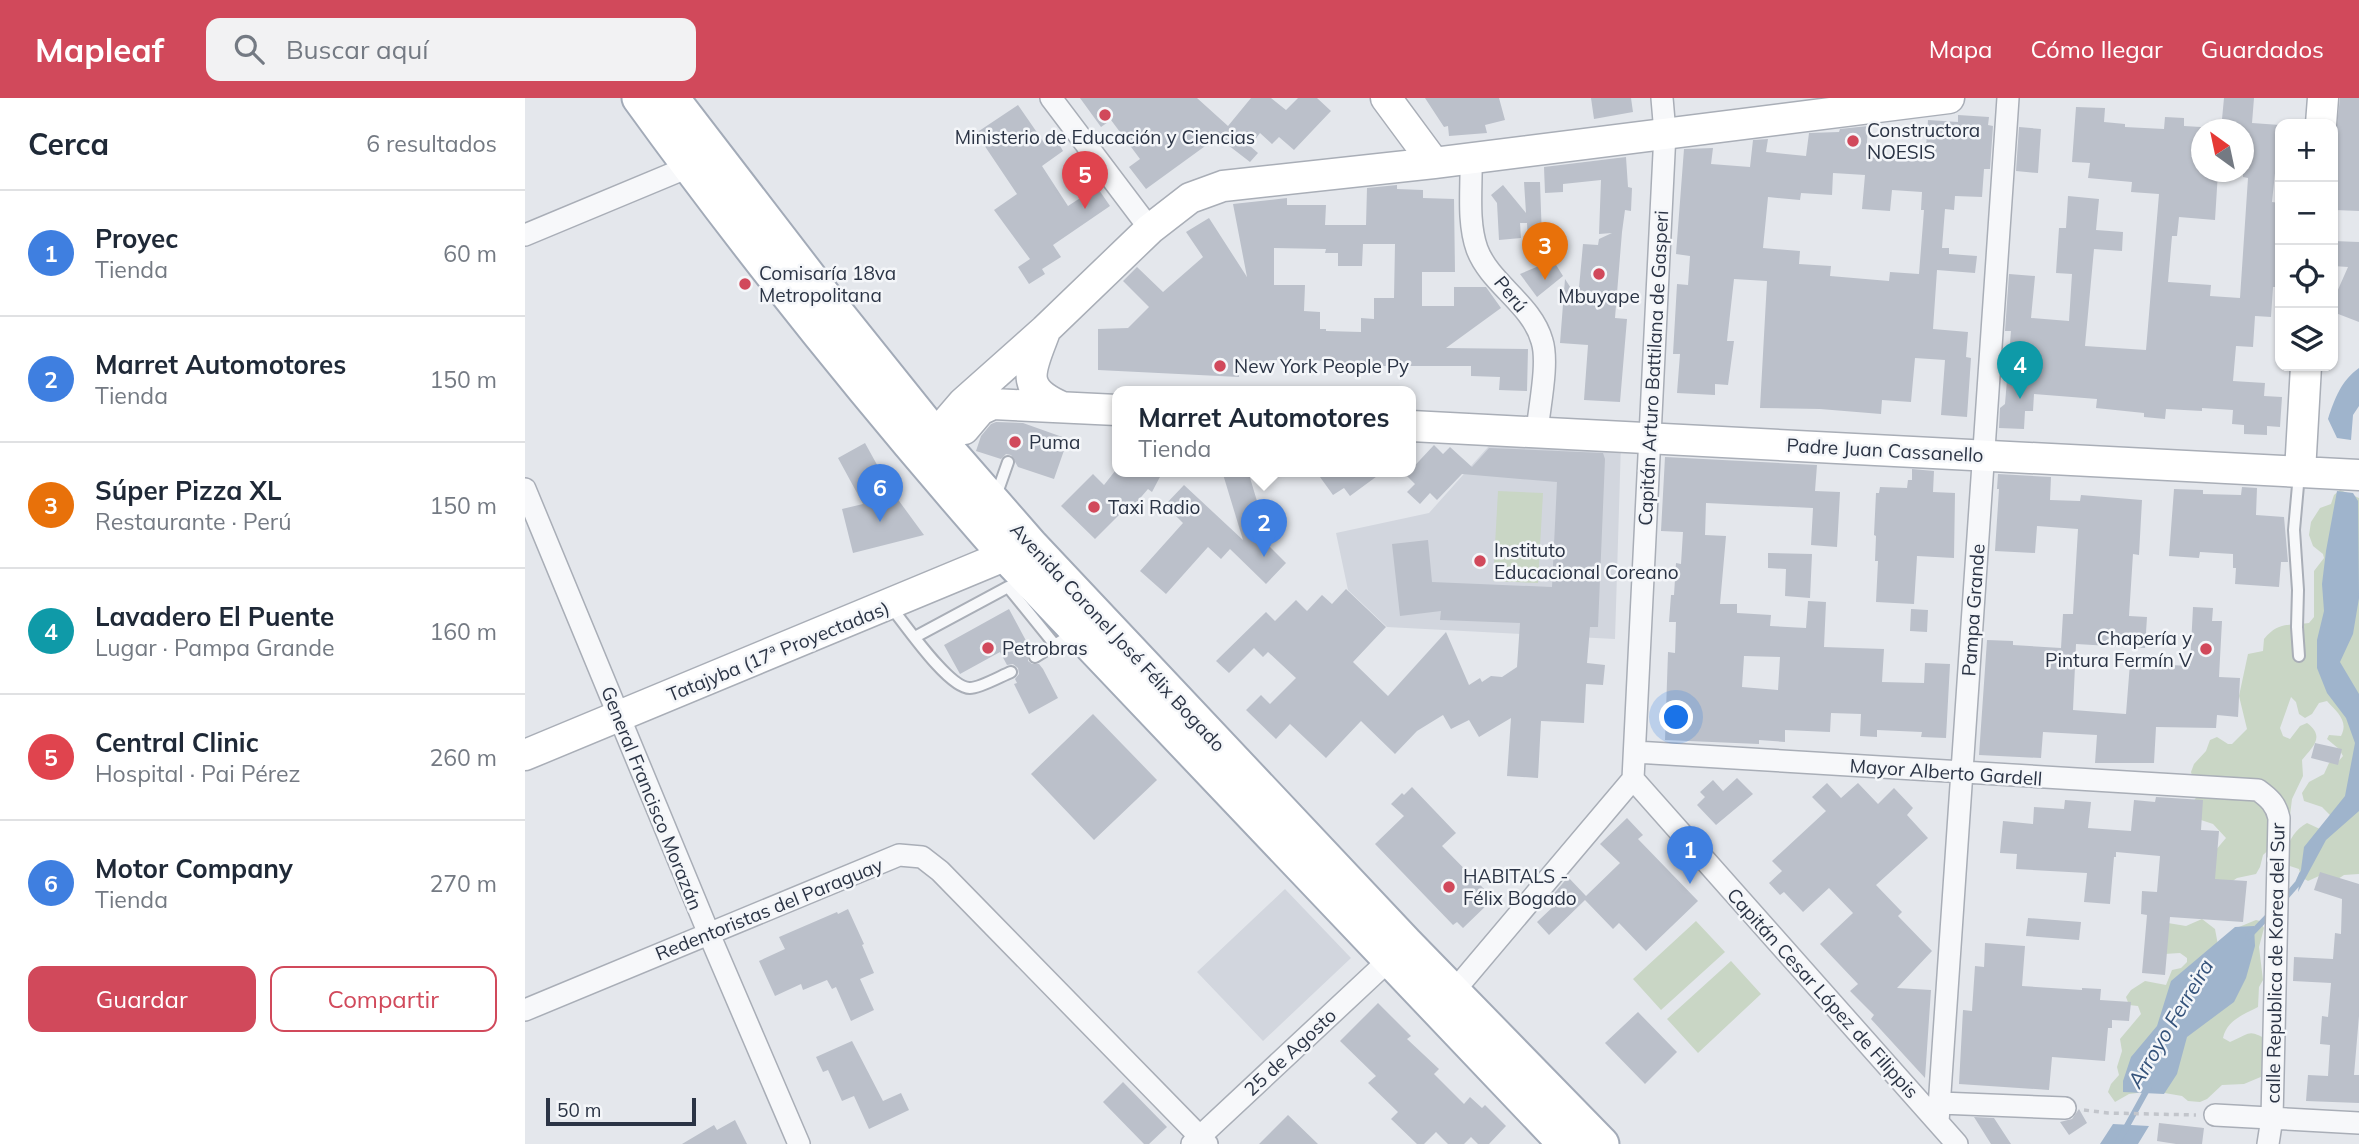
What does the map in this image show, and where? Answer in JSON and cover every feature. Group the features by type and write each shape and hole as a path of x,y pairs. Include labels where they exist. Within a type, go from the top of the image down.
{"main road":[{"name":"Avenida Coronel José Félix Bogado","path":"639,98 702,161"},
{"name":"Avenida Coronel José Félix Bogado","path":"672,98 702,161 815,331 933,452 994,502 1005,567 1405,943 1602,1144"},
{"name":"Avenida Coronel José Félix Bogado","path":"933,452 1005,567 1066,638 1389,960 1565,1144"}],"street":[{"path":"1051,98 1150,229"},
{"path":"1386,98 1434,163"},
{"name":"Capitán Arturo Battilana de Gasperi","path":"1633,779 1665,132 1662,98"},
{"path":"933,452 963,403 1045,330 1150,229 1190,198 1223,186 1434,163 1949,98"},
{"name":"Pampa Grande","path":"1939,1113 2008,98"},
{"path":"2321,119 2323,98"},
{"name":"Perú","path":"1471,157 1473,231 1478,250 1487,266 1533,322 1543,341 1544,360 1537,432"},
{"path":"525,235 702,161"},
{"path":"1045,330 1030,376 1031,383 1040,395 1062,407"},
{"path":"2300,472 2306,371"},
{"path":"933,452 986,406 1112,410"},
{"name":"Padre Juan Cassanello","path":"1416,426 2359,475"},
{"name":"General Francisco Morazán","path":"525,489 799,1144"},
{"name":"Tatajyba (17ª Proyectadas)","path":"525,755 889,605 1005,567"},
{"name":"Mayor Alberto Gardell","path":"1635,752 2258,790"},
{"path":"1454,992 1633,779"},
{"name":"Capitán Cesar López de Filippis","path":"1633,779 1939,1113 1957,1144"},
{"name":"calle Republica de Korea del Sur","path":"2258,790 2271,799 2277,807 2279,818 2272,1118 2268,1144"},
{"name":"Redentoristas del Paraguay","path":"525,1010 899,855 922,857 940,871 1199,1141"},
{"name":"25 de Agosto","path":"1199,1141 1389,960"},
{"path":"1939,1113 2065,1108"},
{"path":"2214,1115 2359,1123"}],"lane":[{"path":"994,502 1008,462"},
{"path":"2299,656 2294,530 2300,472"},
{"path":"915,637 1005,567"},
{"path":"889,605 942,671 960,685 971,688 1011,672"},
{"path":"1035,657 1066,638"}],"path":[{"path":"2108,1113 2186,1115"}],"shaded area":[{"name":"Instituto Educacional Coreano","path":"1497,437 1621,443 1615,639 1387,627 1348,590 1336,533 1429,513"},
{"path":"1285,889 1351,958 1263,1041 1197,972"}],"green space":[{"path":"2340,490 2359,498 2359,874 2344,875 2338,879 2319,876 2308,881 2301,877 2299,869 2284,864 2288,846 2297,831 2307,823 2322,830 2332,817 2322,807 2304,801 2302,793 2309,782 2324,774 2329,763 2337,763 2343,756 2327,739 2329,735 2341,736 2343,731 2343,721 2335,709 2327,701 2319,703 2312,714 2305,718 2299,714 2296,702 2291,697 2280,728 2283,736 2290,739 2300,726 2307,723 2313,728 2316,737 2313,746 2302,760 2303,776 2292,799 2288,832 2263,855 2256,874 2237,878 2212,895 2215,851 2226,838 2213,824 2201,820 2193,802 2198,795 2191,772 2194,764 2206,751 2210,740 2217,737 2232,744 2247,729 2239,696 2248,654 2263,651 2264,639 2275,629 2285,625 2309,623 2314,617 2314,571 2324,558 2313,546 2309,535 2311,522 2320,508 2331,504 2334,495"},
{"path":"1498,491 1543,493 1538,583 1493,581"},
{"path":"2202,919 2215,929 2218,945 2236,934 2239,927 2256,920 2260,921 2264,928 2259,947 2263,980 2259,987 2258,1007 2232,1022 2223,1038 2230,1042 2251,1033 2272,1042 2263,1076 2244,1084 2222,1085 2200,1102 2153,1091 2129,1094 2115,1102 2108,1092 2119,1075 2117,1067 2122,1051 2120,1039 2141,1014 2138,1006 2129,1005 2126,997 2131,990 2145,981 2166,985 2172,970 2181,968 2187,962 2187,958 2180,953 2164,954 2168,923 2186,926"},
{"path":"1696,921 1725,952 1661,1010 1633,979"},
{"path":"1731,961 1761,994 1698,1053 1667,1019"}],"water":[{"path":"2359,368 2359,406 2353,415 2351,440 2337,438 2328,419 2343,384"},
{"path":"2337,491 2353,493 2358,501 2359,598 2353,634 2340,662 2359,694 2359,811 2326,840 2298,892 2304,847 2345,796 2355,743 2346,718 2327,693 2317,668 2317,640 2324,611 2322,584"},
{"path":"2254,926 2255,946 2246,978 2234,1002 2187,1037 2177,1074 2164,1094 2123,1092 2123,1081 2131,1057 2157,1026 2171,981 2235,927"},
{"path":"2113,1124 2149,1126 2138,1144 2100,1144"}],"building":[{"path":"1080,98 1197,98 1228,126 1251,98 1271,98 1286,110 1298,98 1317,98 1331,111 1294,150 1279,137 1272,144 1260,133 1250,146 1258,153 1250,162 1215,135 1208,144 1146,189 1129,167 1140,159 1111,120 1101,127"},
{"path":"1425,98 1499,98 1505,120 1485,125 1487,133 1449,136 1448,126 1444,127"},
{"path":"1591,98 1631,98 1633,112 1594,119"},
{"path":"2224,98 2254,98 2252,119 2222,119"},
{"path":"2340,98 2359,98 2359,211 2338,210"},
{"path":"1018,105 1045,144 1055,137 1063,151 1042,166 1068,206 1097,187 1110,206 1053,245 1061,257 1042,269 1045,274 1029,284 1018,267 1030,259 994,210 1017,194 976,133"},
{"path":"2076,107 2105,108 2104,122 2125,124 2125,127 2164,129 2165,117 2184,118 2184,126 2191,126 2191,182 2217,182 2215,220 2179,217 2177,236 2172,236 2168,282 2211,285 2210,296 2240,298 2248,182 2254,182 2254,123 2275,125 2272,202 2275,202 2275,287 2271,317 2255,316 2253,347 2236,346 2233,381 2265,383 2264,396 2282,397 2280,427 2267,426 2267,435 2244,434 2244,425 2232,424 2233,410 2166,409 2165,419 2144,417 2144,413 2096,408 2097,399 2034,394 2033,411 2025,411 2024,429 1999,428 2000,408 2005,404 2011,331 2005,331 2009,274 2035,276 2031,318 2069,321 2072,274 2056,273 2059,228 2066,228 2068,196 2099,199 2096,230 2123,232 2122,251 2094,249 2085,346 2146,350 2159,194 2131,192 2132,182 2088,178 2090,163 2072,162"},
{"path":"1958,115 1989,117 1988,125 1993,126 1990,169 1984,169 1982,197 1955,196 1954,210 1945,209 1942,248 1949,248 1949,254 1977,256 1975,273 1937,270 1933,329 1968,332 1966,357 1971,358 1967,417 1941,415 1945,360 1915,358 1911,402 1882,400 1881,414 1760,408 1767,281 1734,279 1727,341 1734,341 1728,385 1715,384 1715,395 1677,393 1680,354 1673,354 1677,284 1688,285 1690,256 1676,254 1684,149 1713,148 1711,164 1750,167 1753,140 1768,139 1766,152 1806,156 1809,133 1839,132 1840,129 1868,126 1866,157 1925,161 1928,120 1958,122","holes":["1833,173 1865,175 1862,209 1890,211 1892,190 1922,192 1921,210 1924,210 1919,274 1890,272 1889,281 1830,276 1831,266 1799,264 1800,251 1763,248 1768,197 1800,200 1801,193 1832,195"]},
{"path":"2019,127 2041,129 2038,173 2016,171"},
{"path":"1626,157 1628,187 1632,188 1631,211 1625,210 1615,318 1627,319 1620,402 1584,400 1588,345 1560,343 1565,279 1578,299 1583,244 1598,245 1599,239 1612,233 1599,234 1601,180 1563,184 1563,192 1545,193 1544,167"},
{"path":"1524,182 1540,182 1542,239 1528,240 1527,223 1520,223 1521,238 1499,240 1497,203 1491,195 1503,185 1526,213"},
{"path":"1397,185 1397,189 1423,190 1423,198 1454,199 1455,272 1422,272 1422,306 1454,306 1454,287 1486,287 1501,308 1446,348 1528,349 1527,391 1499,390 1500,377 1471,376 1471,366 1360,366 1360,369 1343,369 1343,361 1269,360 1269,363 1239,363 1239,377 1098,370 1098,329 1128,328 1149,307 1123,281 1137,267 1163,292 1203,257 1186,232 1209,218 1247,277 1233,204 1287,198 1287,205 1326,205 1325,225 1366,225 1367,188","holes":["1363,244 1395,244 1394,298 1374,298 1374,319 1361,318 1361,332 1320,329 1320,312 1304,311 1305,285 1274,285 1274,248 1326,249 1325,253 1338,253 1338,266 1362,266"]},
{"path":"2338,241 2359,242 2359,322 2338,314 2338,290 2348,267 2338,266"},
{"path":"1553,260 1563,276 1537,297 1520,274"},
{"name":"Puma","path":"996,422 1023,423 1068,439 1054,479 1018,467 1011,455 1006,454 1001,459 976,451 981,436"},
{"path":"865,443 891,490 924,535 853,553 842,509 863,504 838,458"},
{"path":"1434,445 1443,454 1450,447 1472,467 1489,448 1603,453 1605,459 1598,627 1590,627 1587,663 1605,665 1603,685 1586,684 1584,723 1541,721 1538,778 1507,776 1511,718 1479,737 1469,720 1451,729 1443,715 1417,731 1395,754 1361,721 1326,758 1290,724 1276,739 1246,710 1261,695 1270,704 1296,678 1268,652 1263,657 1254,648 1229,673 1216,661 1266,612 1275,621 1296,600 1307,611 1322,595 1332,604 1346,589 1386,627 1353,662 1388,696 1446,632 1469,685 1480,678 1482,682 1491,676 1502,677 1517,667 1520,623 1440,620 1441,611 1400,616 1392,544 1428,540 1432,582 1552,587 1557,482 1462,474 1437,500 1430,493 1420,504 1407,492 1415,484 1408,477 1416,477 1416,464"},
{"path":"1665,457 1817,465 1815,491 1840,492 1837,547 1811,545 1813,508 1706,503 1705,535 1726,536 1720,604 1737,604 1737,613 1771,615 1770,626 1806,628 1808,601 1826,602 1824,647 1884,649 1882,682 1924,683 1925,663 1950,664 1946,738 1921,737 1922,732 1877,730 1877,737 1860,736 1861,714 1831,713 1830,732 1785,730 1785,742 1759,740 1759,744 1665,740 1668,652 1675,653 1676,622 1669,622 1671,595 1674,595 1676,563 1681,564 1683,532 1661,531","holes":["1744,656 1780,657 1778,690 1742,687"]},
{"path":"1912,469 1934,471 1933,492 1955,493 1954,558 1917,556 1914,604 1876,602 1876,493 1879,493 1880,487 1907,488 1908,480 1912,480"},
{"name":"Taxi Radio","path":"1093,474 1104,485 1112,475 1112,477 1160,477 1152,492 1148,489 1136,503 1133,501 1095,539 1061,506"},
{"path":"1998,474 2051,477 2050,500 2080,501 2081,495 2142,500 2139,555 2133,554 2129,616 2147,617 2145,648 2076,644 2073,710 2126,714 2130,663 2190,666 2193,607 2213,608 2212,621 2222,621 2219,677 2240,678 2238,717 2217,715 2216,728 2156,727 2154,763 2095,763 2097,735 2043,732 2041,758 1979,755 1987,640 2013,641 2013,645 2061,648 2063,614 2073,614 2078,529 2037,526 2035,553 1995,551"},
{"path":"1224,477 1250,477 1265,528 1256,533 1286,563 1266,584 1230,549 1221,559 1208,547 1166,594 1140,571 1183,523 1165,505 1184,485 1243,540"},
{"path":"1320,477 1376,477 1350,496 1344,488 1333,495"},
{"path":"2242,487 2257,488 2256,515 2284,517 2288,562 2281,562 2279,587 2235,584 2233,554 2200,552 2199,558 2169,556 2174,489 2203,490 2203,494 2241,495"},
{"path":"1768,553 1812,554 1810,598 1785,596 1786,569 1768,568"},
{"name":"Petrobras","path":"1009,609 1031,650 1028,661 1039,664 1058,698 1029,714 1014,684 1017,683 1015,679 1019,674 1018,668 1013,664 1007,665 1000,652 960,674 944,645"},
{"path":"1911,609 1928,610 1927,632 1910,631"},
{"path":"1093,714 1157,780 1094,840 1031,774"},
{"path":"2315,743 2342,749 2338,765 2311,758"},
{"path":"1737,778 1753,794 1716,825 1697,805 1705,797 1700,792 1713,780 1723,791"},
{"path":"1827,783 1841,798 1858,783 1878,804 1894,788 1913,808 1907,815 1928,838 1876,885 1902,912 1898,916 1932,951 1897,988 1931,990 1925,1078 1871,1019 1874,1015 1850,991 1858,984 1820,944 1853,913 1829,888 1803,912 1784,892 1780,895 1769,883 1782,871 1772,861 1826,811 1812,797"},
{"path":"1412,787 1456,833 1442,846 1487,892 1483,896 1490,902 1463,928 1457,922 1453,925 1375,844 1404,816 1391,804"},
{"path":"2156,797 2203,800 2201,830 2219,831 2215,879 2247,881 2243,922 2170,917 2165,975 2142,973 2147,915 2141,914 2142,891 2157,892 2160,856 2116,852 2110,904 2084,902 2087,873 2016,869 2017,854 2000,853 2003,821 2033,824 2034,807 2064,809 2065,800 2091,802 2088,828 2131,831 2134,800 2155,802"},
{"path":"1627,818 1643,835 1638,839 1698,901 1646,951 1619,923 1613,929 1585,900 1549,935 1537,922 1557,903 1551,897 1568,877 1586,896 1620,863 1600,844"},
{"path":"2320,872 2359,884 2359,1016 2354,1075 2359,1075 2359,1103 2306,1101 2308,1075 2328,1076 2330,1045 2320,1044 2322,1016 2328,1017 2331,983 2293,981 2294,957 2333,959 2335,933 2341,934 2342,899 2314,890"},
{"path":"848,909 874,973 860,979 874,1010 851,1021 836,987 832,989 827,980 803,990 801,984 775,996 759,961 785,949 779,937"},
{"path":"2028,918 2081,922 2079,940 2026,936"},
{"path":"1985,943 2025,946 2022,986 2101,989 2100,1000 2131,1002 2129,1021 2112,1020 2112,1028 2108,1028 2105,1061 2052,1057 2049,1090 1959,1084 1963,1010 1972,1011 1975,966 1984,967"},
{"path":"1378,1003 1411,1036 1407,1039 1439,1069 1434,1074 1464,1104 1470,1097 1482,1108 1485,1105 1506,1126 1489,1144 1478,1144 1471,1137 1464,1144 1448,1144 1436,1132 1424,1144 1417,1144 1391,1119 1398,1112 1368,1083 1376,1076 1340,1041"},
{"path":"1638,1012 1677,1052 1645,1084 1605,1043"},
{"path":"852,1041 883,1101 901,1093 909,1110 869,1129 854,1096 842,1101 828,1070 823,1072 816,1057"},
{"path":"1123,1082 1167,1127 1149,1144 1144,1144 1103,1102"},
{"path":"2079,1109 2087,1123 2069,1135 2060,1122 2072,1119"},
{"path":"1288,1115 1318,1144 1259,1144"},
{"path":"1974,1117 1994,1118 2011,1144 1991,1144"},
{"path":"735,1120 747,1144 682,1144 714,1125 717,1130"},
{"path":"2159,1123 2204,1128 2202,1144 2157,1141"}],"waterway":[{"name":"Arroyo Ferreira","path":"2284,899 2302,874"},
{"name":"Arroyo Ferreira","path":"2248,937 2272,912"},
{"name":"Arroyo Ferreira","path":"2117,1144 2149,1086"}],"place":[{"name":"Ministerio de Educación y Ciencias","path":"1105,115"},
{"name":"Constructora NOESIS","path":"1853,141"},
{"name":"Central Clinic","path":"1085,209"},
{"name":"Mbuyape","path":"1599,274"},
{"name":"Súper Pizza XL","path":"1545,280"},
{"name":"Comisaría 18va Metropolitana","path":"745,284"},
{"name":"New York People Py","path":"1220,366"},
{"name":"Lavadero El Puente","path":"2020,399"},
{"name":"Puma","path":"1015,442"},
{"name":"Taxi Radio","path":"1094,507"},
{"name":"Motor Company","path":"880,522"},
{"name":"Marret Automotores","path":"1264,557"},
{"name":"Instituto Educacional Coreano","path":"1480,561"},
{"name":"Petrobras","path":"988,648"},
{"name":"Chapería y Pintura Fermín V","path":"2206,649"},
{"name":"Proyec","path":"1690,884"},
{"name":"HABITALS - Félix Bogado","path":"1449,887"}]}
